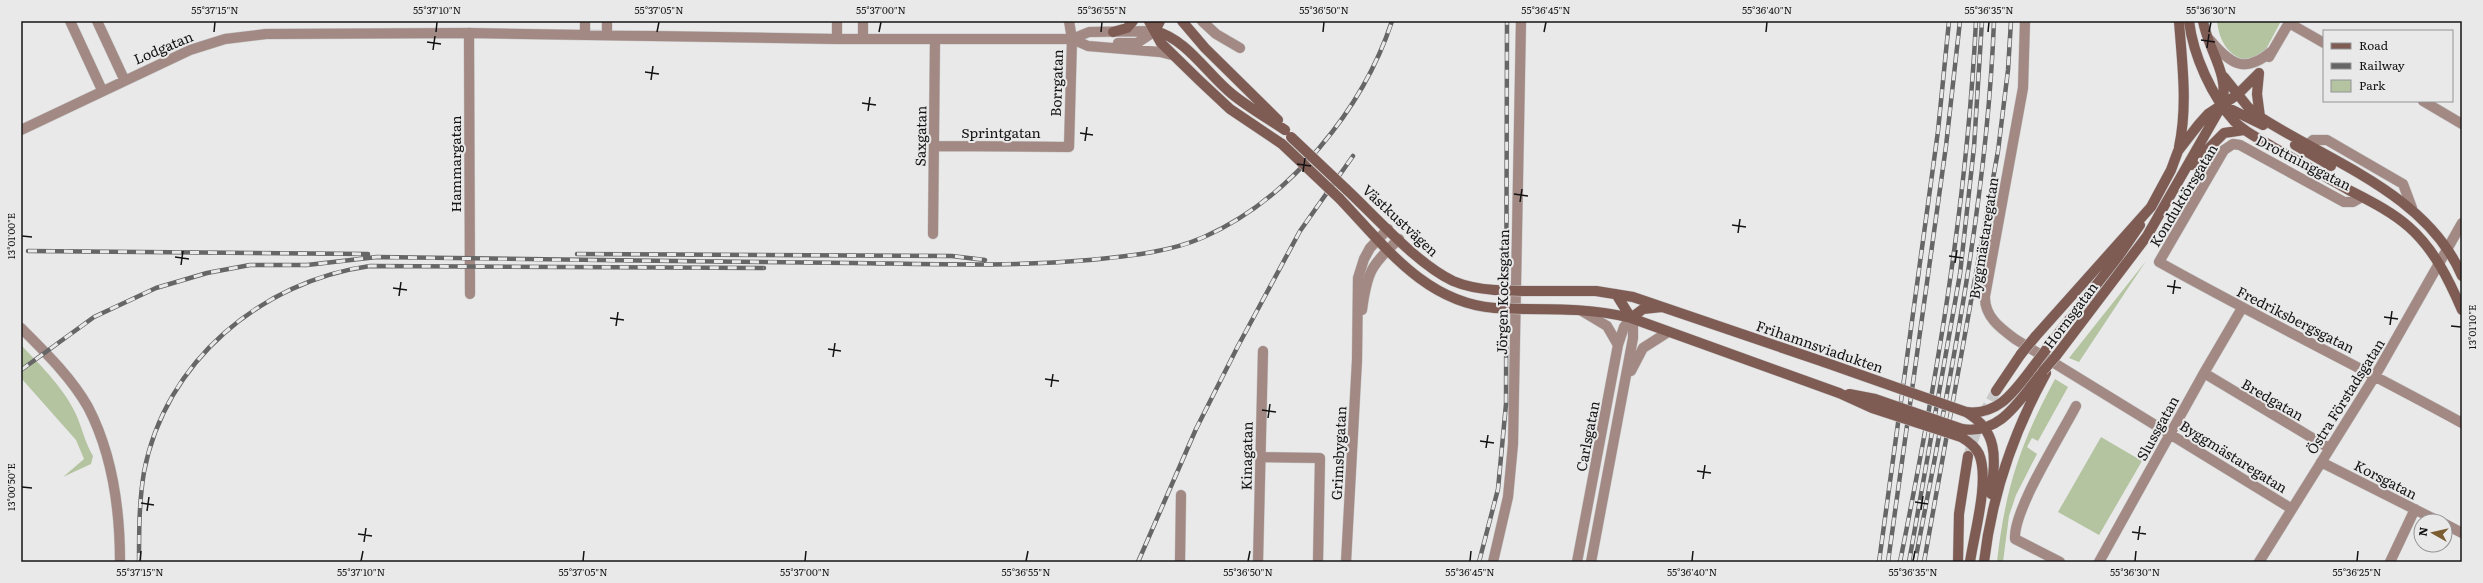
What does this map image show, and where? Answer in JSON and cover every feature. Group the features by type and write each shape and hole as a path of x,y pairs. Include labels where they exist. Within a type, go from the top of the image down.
{"main road":[{"path":"1113,32 1127,28 1133,21"},
{"name":"Västkustvägen","path":"1149,21 1161,43 1172,55 1230,109 1282,144 1339,198 1387,250 1436,290 1461,302 1495,308 1579,309"},
{"path":"1160,21 1155,31 1166,34 1177,41 1232,94 1288,133"},
{"name":"Västkustvägen","path":"1182,21 1205,48 1275,116 1288,133 1398,239 1445,277 1466,286 1495,290 1596,291 1616,294 1666,307"},
{"path":"2178,151 2183,127 2184,97 2183,58 2179,21"},
{"path":"2188,21 2194,45 2211,85 2222,105 2244,130"},
{"name":"Hornsgatan","path":"2045,372 2147,236 2184,174 2222,105 2224,84 2203,21"},
{"name":"Drottninggatan","path":"2219,68 2237,95 2260,116 2412,208 2448,248 2462,276"},
{"path":"2222,105 2237,95 2259,73"},
{"path":"2259,73 2257,94 2260,116"},
{"path":"2211,85 2224,93 2237,95"},
{"path":"2237,95 2238,111 2244,130"},
{"path":"2222,105 2238,111 2313,157 2360,176"},
{"name":"Hornsgatan","path":"1996,391 2021,354 2035,337 2150,207 2171,170 2178,151 2208,114 2222,105"},
{"path":"2184,174 2224,133 2244,130"},
{"name":"Drottninggatan","path":"2244,130 2362,196 2409,226 2439,263 2462,310"},
{"name":"Frihamnsviadukten","path":"1666,307 1966,412 1980,412 1998,406 2014,392 2131,239 2150,207"},
{"name":"Carlsgatan","path":"1616,294 1631,318"},
{"path":"1631,318 1643,309 1666,307"},
{"path":"1579,309 1605,312 1631,318 1665,332 1839,392 1875,399 1961,433 1978,453 1982,470 1970,562"},
{"path":"1961,433 1985,428 2007,416 2045,372"},
{"path":"1984,562 1988,526 2014,439 2045,372"},
{"name":"Frihamnsviadukten","path":"1966,412 1985,428 1992,442 1994,455 1988,526"},
{"path":"1958,562 1959,514 1968,456"}],"street":[{"path":"70,21 102,90"},
{"path":"97,21 124,79"},
{"path":"585,21 585,34"},
{"path":"607,21 607,35"},
{"path":"837,21 837,39"},
{"path":"863,21 863,39"},
{"name":"Borrgatan","path":"1069,21 1072,39 1069,147"},
{"path":"1202,21 1216,34 1240,48"},
{"name":"Jörgen Kocksgatan","path":"1493,562 1508,497 1513,444 1521,21"},
{"name":"Byggmästaregatan","path":"2025,21 2023,88 1985,296 1986,308 1993,320 2015,339 2292,509"},
{"path":"2259,73 2290,22 2323,42"},
{"path":"1088,46 1098,44 1137,43 1155,31"},
{"name":"Lodgatan","path":"21,130 124,79 190,50 225,39 266,34 469,33 837,39 1072,39 1089,32 1155,31"},
{"name":"Hammargatan","path":"469,33 470,294"},
{"name":"Saxgatan","path":"933,234 935,38"},
{"path":"2208,38 2230,61 2239,65 2250,65 2260,61 2272,51"},
{"name":"Lodgatan","path":"1072,39 1088,46 1160,52 1172,55"},
{"path":"2425,102 2462,124"},
{"name":"Drottninggatan","path":"2307,145 2313,140 2327,140 2403,184 2412,208"},
{"name":"Drottninggatan","path":"2233,144 2240,145 2344,202 2353,202 2362,196"},
{"name":"Konduktörsgatan","path":"2159,262 2224,150 2233,144"},
{"name":"Sprintgatan","path":"934,146 1069,147"},
{"name":"Östra Förstadsgatan","path":"2259,562 2375,376 2462,223"},
{"name":"Grimsbygatan","path":"1346,562 1358,346 1358,278 1364,259 1378,239 1388,229"},
{"name":"Grimsbygatan","path":"1358,346 1368,275 1376,261 1398,239"},
{"name":"Fredriksbergsgatan","path":"2159,262 2242,308 2375,376 2462,423"},
{"name":"Slussgatan","path":"2099,562 2204,373 2242,308"},
{"path":"1579,309 1607,326 1618,345"},
{"name":"Carlsgatan","path":"1578,562 1618,345 1624,327 1631,318"},
{"name":"Carlsgatan","path":"1591,562 1633,338 1633,324 1631,318"},
{"path":"21,328 72,383 88,408 105,449 116,493 120,527 120,562"},
{"path":"1624,387 1638,354 1648,343 1665,332"},
{"name":"Kinagatan","path":"1258,562 1263,350"},
{"name":"Bredgatan","path":"2204,373 2330,448"},
{"path":"2060,562 2014,539 2014,531 2026,501 2076,406"},
{"path":"1260,458 1320,458 1318,562"},
{"name":"Korsgatan","path":"2321,462 2423,513"},
{"path":"1180,562 1181,495"},
{"path":"2390,562 2415,509"},
{"path":"2453,528 2462,533"}],"green space":[{"path":"2217,21 2281,21 2264,53 2247,60 2235,55 2222,41"},
{"path":"2146,261 2079,362 2069,358"},
{"path":"22,346 61,389 78,419 86,442 93,456 91,464 63,477 84,459 76,440 21,378"},
{"path":"2055,379 2068,387 2038,441 2032,438 2027,447 2037,454 2016,495 2009,516 2003,562 1997,562 2000,536 2016,468 2032,425"},
{"path":"2101,437 2142,461 2099,535 2058,512"}],"tunnel":[{"path":"1968,456 1982,416 1996,391"}],"railway":[{"path":"21,370 94,317 156,288 207,273 250,265 307,265 377,257 1030,264 1118,257 1176,247 1204,237 1236,220 1266,200 1294,175 1319,148 1342,118 1362,87 1379,54 1392,21"},
{"path":"1479,562 1498,489 1506,404 1507,21"},
{"path":"1879,562 1938,131 1949,21"},
{"path":"1888,562 1946,146 1960,21"},
{"path":"1900,562 1926,428 1948,293 1965,158 1972,89 1976,21"},
{"path":"1909,562 1960,274 1974,147 1982,21"},
{"path":"1915,562 1941,428 1965,293 1975,225 1990,89 1994,21"},
{"path":"1924,562 1998,151 2008,70 2011,21"},
{"path":"1138,562 1196,429 1238,346 1300,231 1353,156"},
{"path":"28,251 368,254"},
{"path":"577,254 952,256 985,260"},
{"path":"139,562 140,506 144,472 155,432 173,395 196,362 224,333 257,309 292,289 330,275 370,266 764,268"}]}
